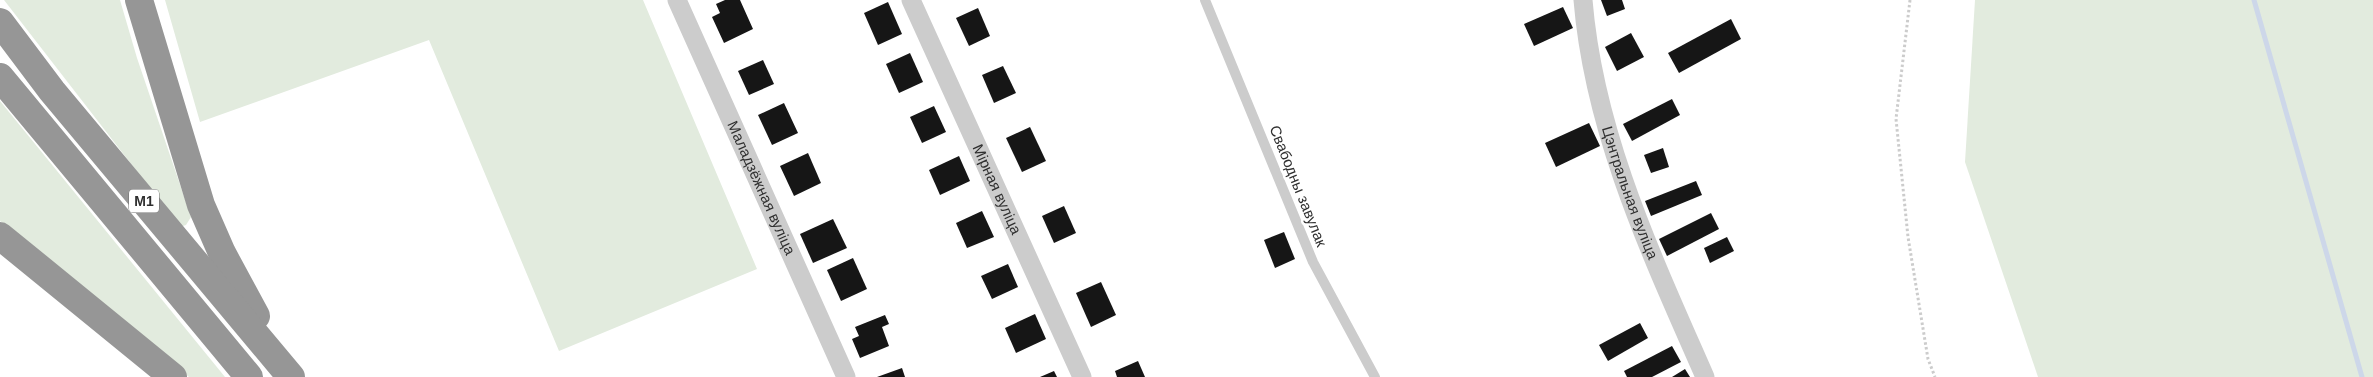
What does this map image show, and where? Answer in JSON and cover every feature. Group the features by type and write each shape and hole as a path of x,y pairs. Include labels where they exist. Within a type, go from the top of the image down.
{"highway":[{"path":"139,0 201,206 242,294 291,377"},
{"name":"М1","path":"0,22 52,91 291,377"},
{"name":"М1","path":"0,77 249,377"},
{"path":"0,236 174,377"}],"street":[{"name":"Маладзёжная вуліца","path":"677,0 846,377"},
{"name":"Мірная вуліца","path":"911,0 1082,377"},
{"name":"Цэнтральная вуліца","path":"1583,0 1599,103 1624,185 1705,377"}],"lane":[{"name":"Свабодны завулак","path":"1205,0 1314,262 1375,377"}],"path":[{"path":"1910,0 1896,119 1908,237 1928,359 1936,377"}],"shaded area":[{"path":"4,0 120,0 137,58 191,217 186,225 180,227"},
{"path":"165,0 643,0 757,269 559,351 429,40 200,122"},
{"path":"1975,0 2373,0 2373,377 2038,377 1965,162"},
{"path":"0,101 225,377 189,377 69,275 0,221"}],"building":[{"path":"725,0 740,0 753,29 724,43 712,17 720,13 716,4"},
{"path":"1601,0 1622,0 1625,9 1607,16"},
{"path":"888,2 902,34 878,45 864,13"},
{"path":"1563,7 1573,28 1534,46 1524,24"},
{"path":"978,8 990,36 969,46 956,18"},
{"path":"1731,19 1741,39 1679,73 1668,53"},
{"path":"1631,33 1644,57 1617,71 1605,47"},
{"path":"910,53 923,82 899,93 886,64"},
{"path":"763,60 774,84 749,95 738,71"},
{"path":"1003,66 1016,93 994,103 982,75"},
{"path":"1672,99 1680,115 1632,141 1623,124"},
{"path":"784,103 798,133 772,145 758,115"},
{"path":"934,106 946,132 922,143 910,117"},
{"path":"1589,123 1600,146 1556,167 1545,143"},
{"path":"1030,127 1046,161 1022,172 1006,138"},
{"path":"1663,148 1669,167 1651,173 1644,155"},
{"path":"808,153 821,183 794,196 780,166"},
{"path":"959,156 970,181 940,195 929,170"},
{"path":"1696,181 1702,195 1651,216 1645,201"},
{"path":"1064,206 1076,233 1054,243 1042,216"},
{"path":"982,211 994,237 967,248 956,223"},
{"path":"1711,213 1719,229 1667,256 1659,239"},
{"path":"833,219 847,248 813,263 800,234"},
{"path":"1284,232 1295,259 1275,268 1264,240"},
{"path":"1727,237 1734,251 1710,263 1704,248"},
{"path":"853,258 867,289 841,301 827,270"},
{"path":"1008,264 1018,287 992,299 981,276"},
{"path":"1101,282 1116,315 1091,327 1076,293"},
{"path":"1035,314 1046,339 1016,353 1005,328"},
{"path":"885,315 889,324 882,327 889,346 860,358 852,339 859,336 855,327"},
{"path":"1640,323 1648,338 1608,361 1599,345"},
{"path":"1672,346 1681,362 1652,377 1627,377 1624,371"},
{"path":"1138,361 1145,377 1117,377 1115,371"},
{"path":"902,368 905,377 877,377"},
{"path":"1685,369 1690,377 1672,377"},
{"path":"1054,371 1057,377 1040,377"}],"waterway":[{"path":"2254,0 2362,377"}]}
